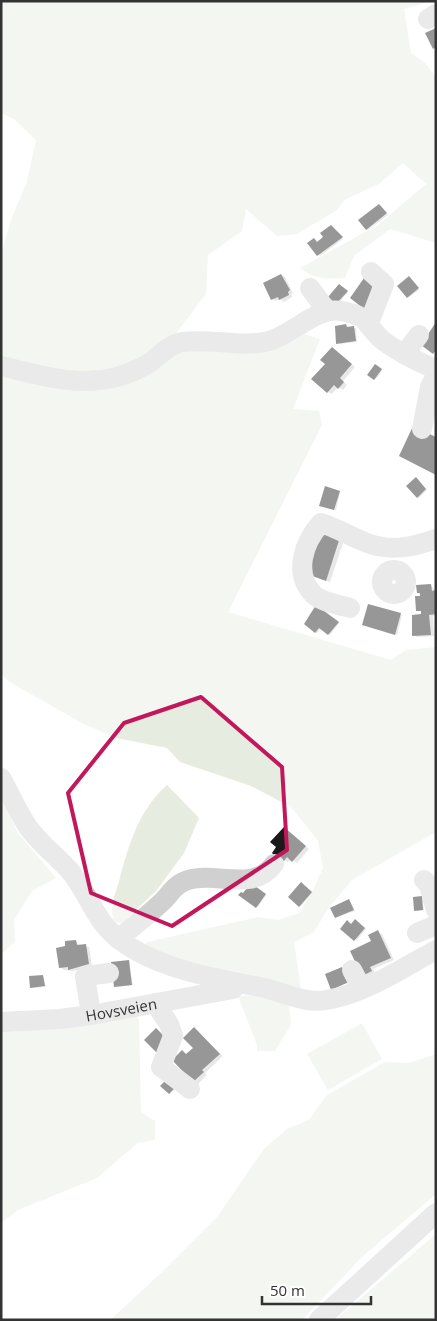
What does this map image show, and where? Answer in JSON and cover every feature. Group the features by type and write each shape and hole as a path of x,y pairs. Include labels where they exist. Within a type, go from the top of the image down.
{"street":[{"path":"369,323 384,284 371,272"},
{"path":"310,288 327,310"},
{"path":"1,366 81,383 110,379 145,366 176,344 197,341 252,344 270,341 290,333 327,310 350,313 369,323 380,338 436,369"},
{"path":"404,353 419,335"},
{"path":"422,429 430,387 436,375"},
{"path":"350,608 316,596 304,580 300,569 313,531 321,523 333,526 368,543 386,548 403,548 436,539"},
{"path":"397,570 403,548"},
{"path":"1,778 28,827 70,871 103,923 118,939 133,951 202,985"},
{"path":"118,939 164,900 175,886 181,883 200,878 253,879 267,874 274,864"},
{"path":"424,880 429,885 436,910"},
{"path":"417,933 436,925"},
{"path":"352,970 362,989 436,950"},
{"path":"91,1015 86,976 109,973"},
{"name":"Hovsveien","path":"1,1022 91,1015 155,1003 202,985 233,989 238,983 270,988 292,996 316,1001 342,997 362,989"},
{"path":"155,1003 169,1024 173,1036 161,1067 190,1089"},
{"path":"319,1320 436,1213"}],"highlighted area":[{"path":"201,697 282,767 287,850 243,877 172,926 91,893 68,793 124,723"}],"shaded area":[{"path":"1,1 433,1 404,9 411,53 425,63 436,77 436,243 390,229 354,256 345,278 321,278 311,275 300,268 378,225 426,184 403,163 379,184 346,199 337,210 297,234 277,236 246,209 242,231 208,255 206,294 177,332 202,349 301,333 320,339 293,409 319,411 322,425 228,612 391,660 406,650 436,647 436,832 352,880 327,910 314,932 294,942 301,989 251,978 143,949 147,942 258,917 278,920 299,913 312,892 323,868 318,841 291,807 251,786 180,762 167,748 116,738 82,723 11,683 1,674 1,255 11,220 27,181 36,140 14,119 1,113"},
{"path":"167,785 199,818 184,853 156,891 122,923 114,922 113,901 136,829 149,806"},
{"path":"1,798 18,833 56,878 32,891 14,920 15,942 1,954"},
{"path":"263,995 289,1005 291,1025 275,1051 257,1051 257,1045 238,996"},
{"path":"134,1015 139,1019 141,1112 155,1121 155,1140 138,1143 97,1178 18,1210 1,1223 1,1029"},
{"path":"362,1023 382,1059 328,1090 307,1054"},
{"path":"436,1054 436,1194 362,1257 302,1320 110,1320 161,1273 217,1217 264,1149 287,1129 309,1120 327,1095 385,1062 409,1063"},
{"path":"436,1234 436,1320 335,1320"}],"building":[{"path":"436,28 436,47 433,49 425,33"},
{"path":"379,204 387,213 366,230 358,220"},
{"path":"331,225 343,237 317,256 307,243 314,238 317,242 323,237 320,233"},
{"path":"281,274 290,290 288,292 289,295 279,300 278,297 271,300 263,283"},
{"path":"409,276 419,288 407,298 397,286"},
{"path":"364,278 379,289 364,309 350,298"},
{"path":"339,284 348,291 336,304 328,297"},
{"path":"436,322 436,350 433,354 421,345"},
{"path":"346,324 347,327 354,326 356,341 336,344 335,326"},
{"path":"332,347 352,364 340,378 344,382 338,389 334,385 327,393 311,379 325,364 320,360"},
{"path":"375,364 382,369 374,380 367,375"},
{"path":"413,426 436,437 436,475 399,456"},
{"path":"416,477 426,489 417,498 406,486"},
{"path":"325,486 340,491 334,510 319,506"},
{"path":"322,528 341,534 326,581 307,574"},
{"path":"431,584 432,591 436,590 436,614 429,615 431,635 412,636 412,615 421,614 421,611 416,611 415,596 420,596 420,593 417,593 416,585"},
{"path":"368,604 401,613 395,635 362,625"},
{"path":"316,605 339,622 328,635 319,628 315,633 304,624"},
{"path":"284,827 306,846 292,862 287,857 284,861 279,857 278,859 272,853 276,847 270,842"},
{"path":"301,882 312,892 299,907 288,897"},
{"path":"251,883 266,894 256,908 238,895 241,892 243,893"},
{"path":"422,896 423,910 414,911 413,897"},
{"path":"349,899 354,910 335,918 330,908"},
{"path":"355,919 365,928 354,941 340,929 347,920 351,924"},
{"path":"378,930 391,958 370,967 372,971 362,976 350,951 371,941 368,935"},
{"path":"76,940 77,945 86,944 89,964 68,970 68,967 59,968 56,948 65,946 65,941"},
{"path":"129,960 132,985 114,987 111,962"},
{"path":"342,967 349,982 331,990 325,974"},
{"path":"43,975 45,986 30,988 29,976"},
{"path":"194,1027 220,1054 202,1070 204,1072 193,1082 172,1060 182,1050 186,1054 193,1048 183,1038"},
{"path":"156,1028 170,1042 158,1054 144,1040"},
{"path":"167,1079 176,1087 169,1094 160,1086"}]}
